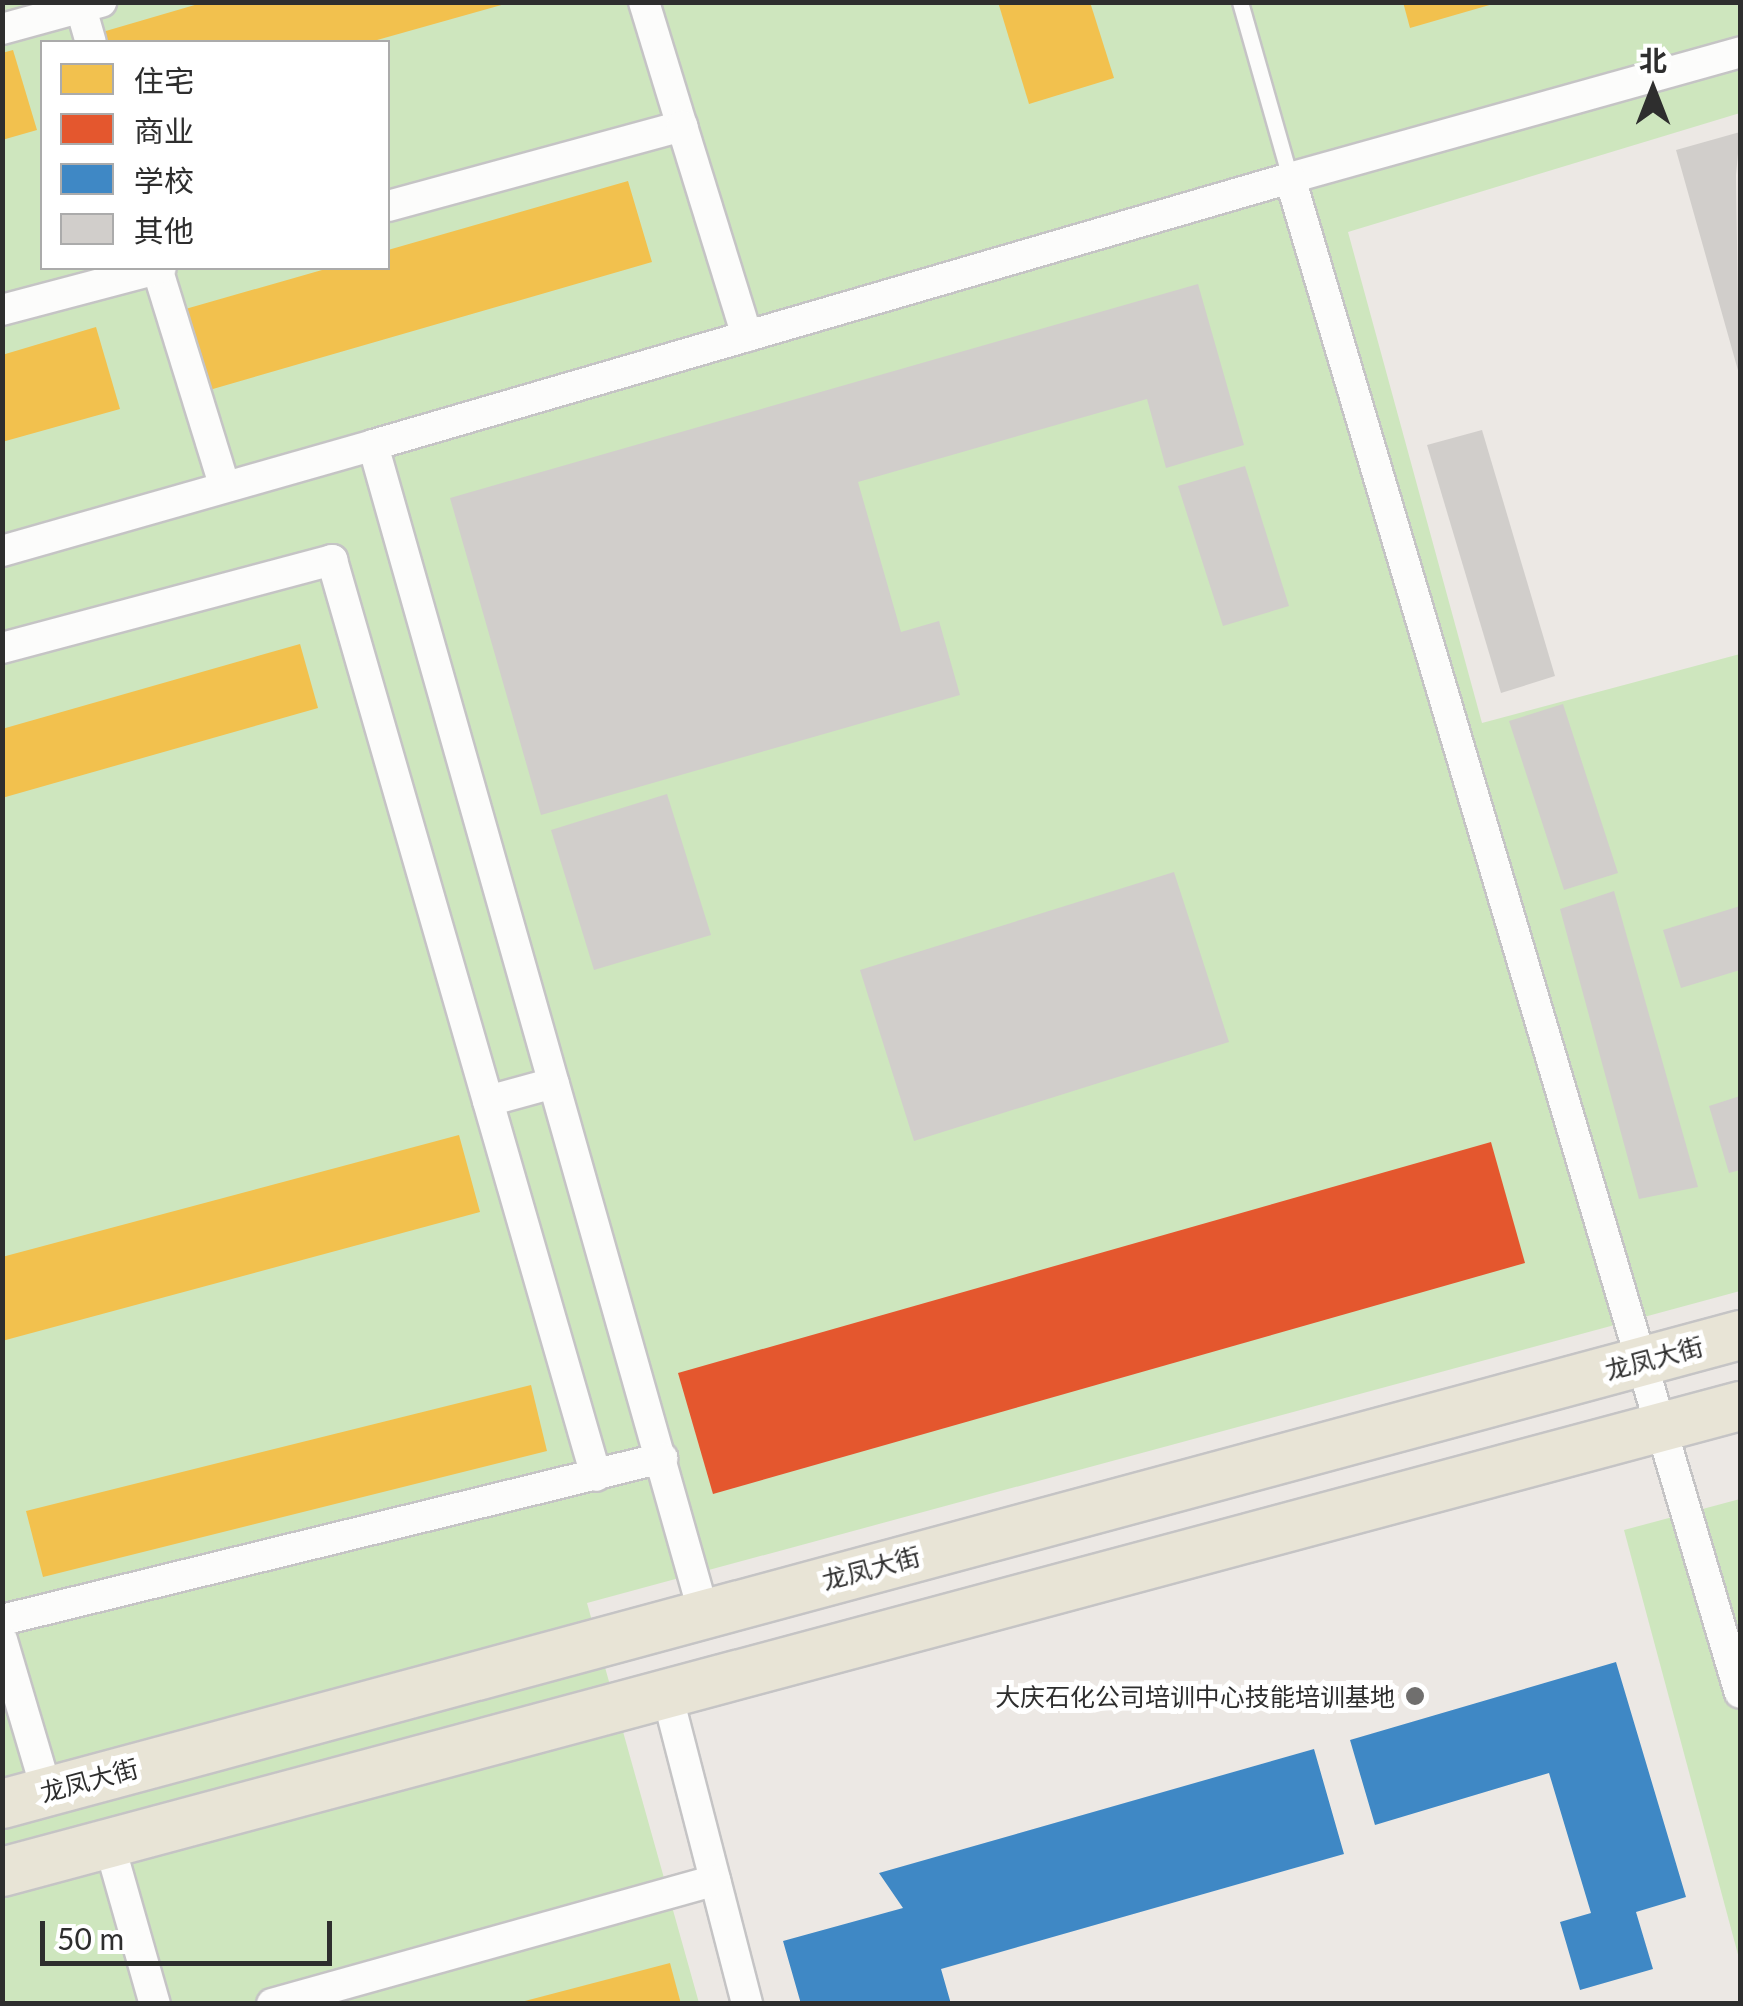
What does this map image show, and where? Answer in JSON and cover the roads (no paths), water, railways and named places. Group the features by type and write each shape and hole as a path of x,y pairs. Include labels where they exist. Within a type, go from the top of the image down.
{"main road":[{"name":"龙凤大街","path":"25,1798 1740,1335"},
{"path":"2,1872 1740,1406"}],"street":[{"path":"644,2 747,336"},
{"path":"2,29 91,5 91,40"},
{"path":"2,551 1290,178 1740,52"},
{"path":"390,205 682,126"},
{"path":"1290,178 1638,1362 1664,1426 1740,1694"},
{"path":"2,310 152,270"},
{"path":"160,270 225,487"},
{"path":"373,445 704,1614"},
{"path":"2,648 332,560 596,1476"},
{"path":"488,1101 554,1082"},
{"path":"2,1620 662,1458"},
{"path":"2,1640 25,1798"},
{"path":"667,1694 747,2004"},
{"path":"109,1844 155,2004"},
{"path":"272,2004 715,1880"}],"lane":[{"path":"1240,2 1290,178"}],"place":[{"name":"大庆石化公司培训中心技能培训基地","path":"1415,1696"}]}
